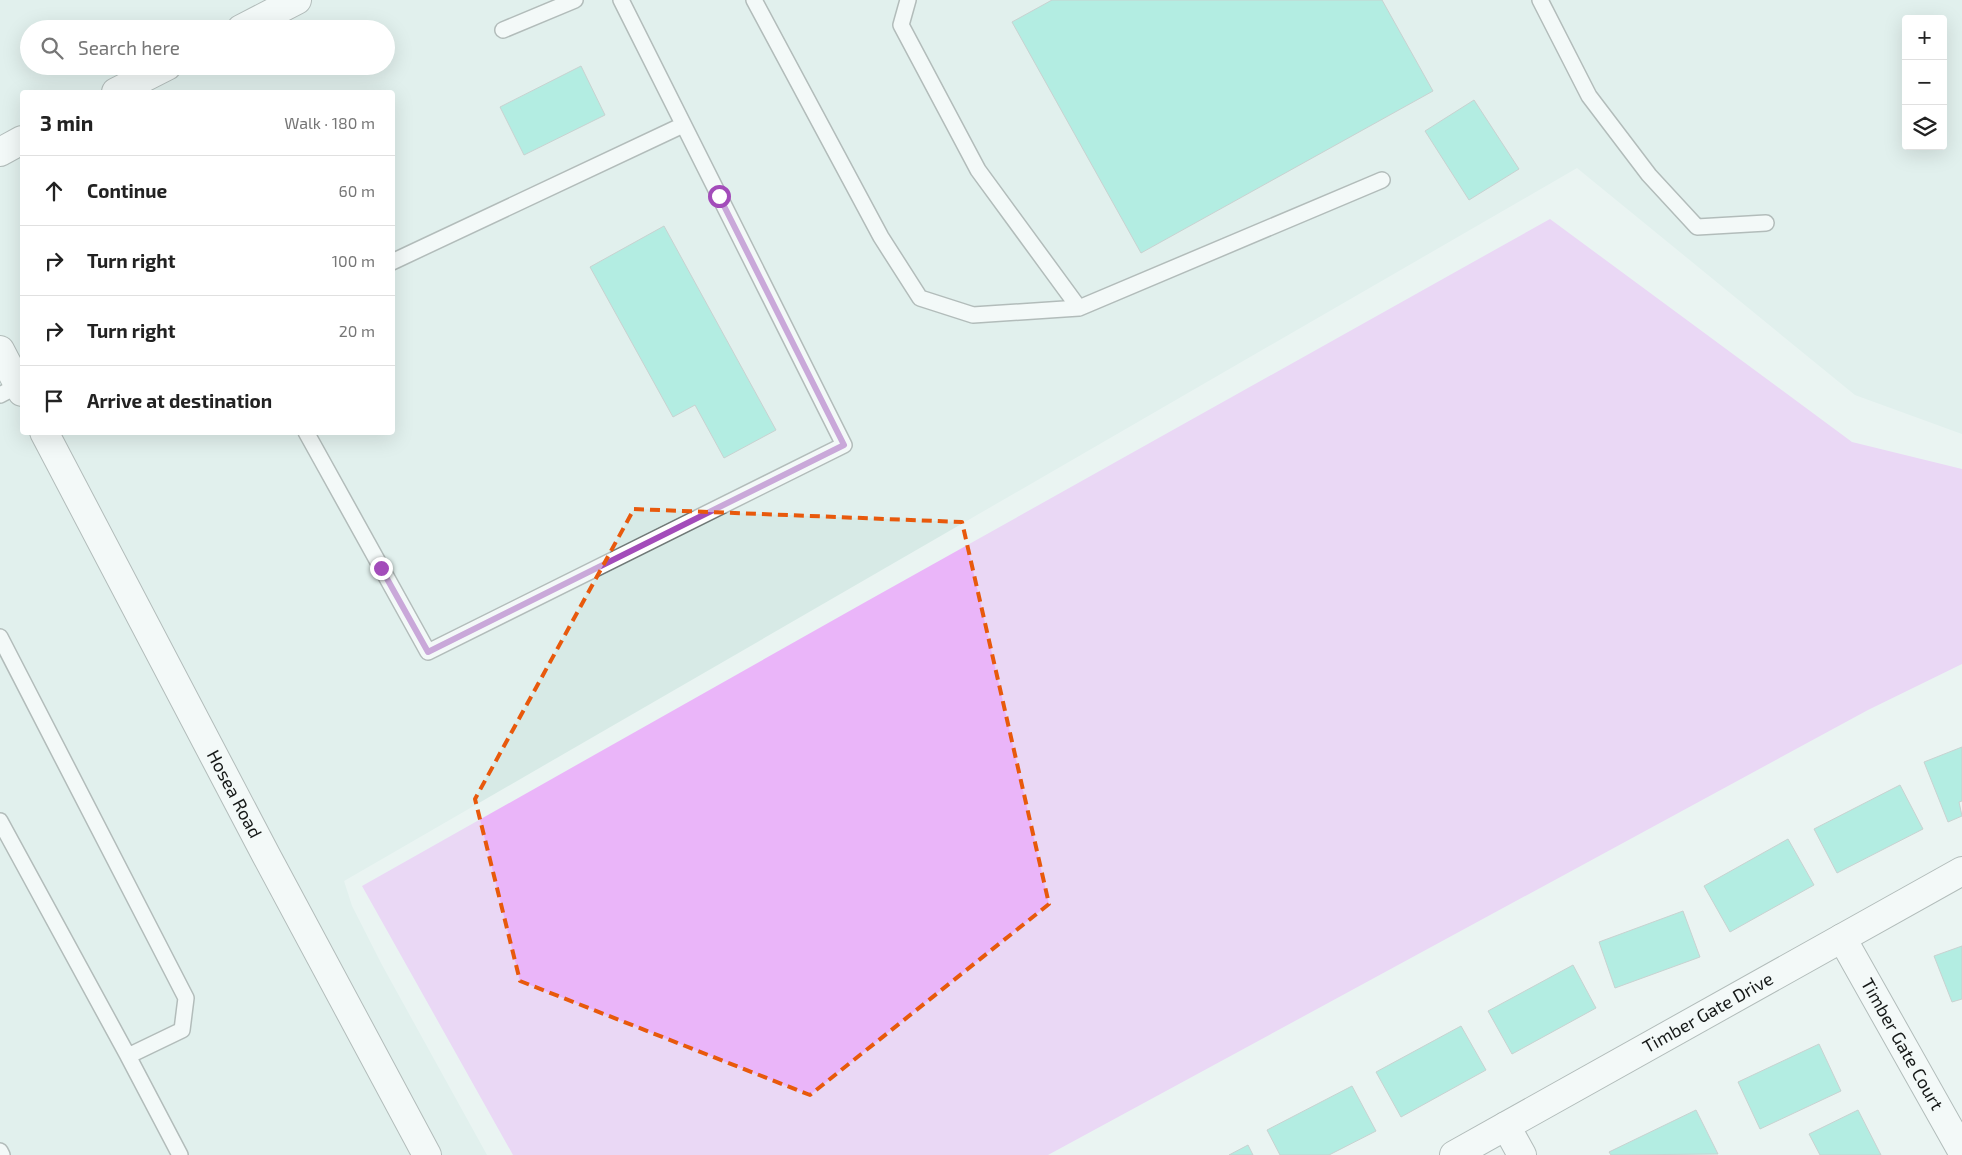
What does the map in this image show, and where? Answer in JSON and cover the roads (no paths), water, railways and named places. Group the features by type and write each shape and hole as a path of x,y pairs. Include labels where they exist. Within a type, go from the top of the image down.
{"street":[{"path":"258,20 297,0"},
{"path":"120,90 149,75"},
{"path":"0,152 20,141"},
{"path":"0,350 14,391"},
{"name":"Hosea Road","path":"46,435 266,855 427,1155"},
{"name":"Timber Gate Drive","path":"1454,1155 1962,871"},
{"name":"Timber Gate Court","path":"1842,938 1962,1151"},
{"path":"1506,1126 1522,1155"}],"lane":[{"path":"503,30 574,0"},
{"path":"308,435 428,652 844,445 621,0"},
{"path":"754,0 881,237 920,298 973,315 1078,308 1382,180"},
{"path":"908,0 901,25 978,170 1078,308"},
{"path":"1540,0 1589,96 1649,175 1697,227 1766,223"},
{"path":"395,261 684,125"},
{"path":"0,638 186,998 182,1030 128,1056"},
{"path":"0,821 180,1155"},
{"path":"0,1151 2,1155"}]}
